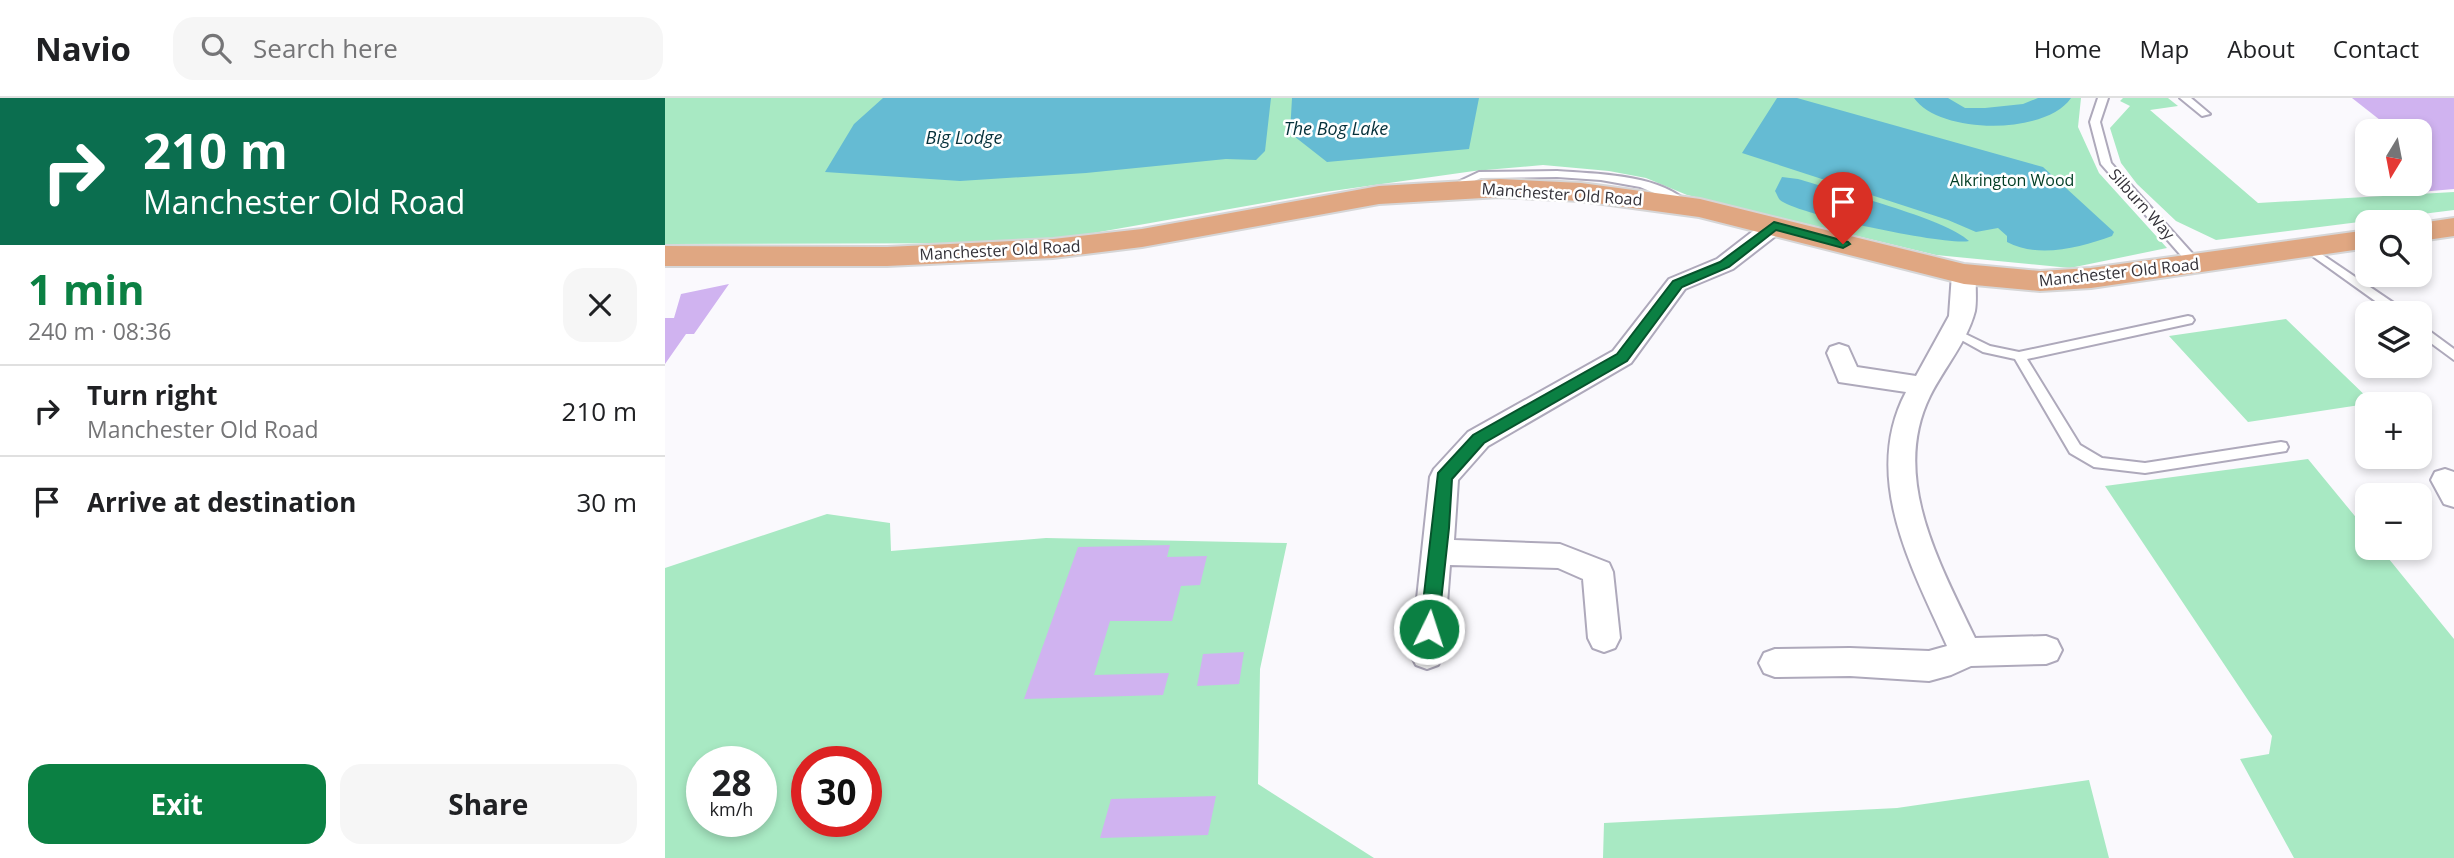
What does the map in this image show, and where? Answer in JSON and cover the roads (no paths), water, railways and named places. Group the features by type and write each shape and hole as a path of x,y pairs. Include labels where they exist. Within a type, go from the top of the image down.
{"main road":[{"name":"Manchester Old Road","path":"666,257 866,255 1064,248 1164,234 1377,195 1447,189 1519,188 1581,192 1700,208 1964,274 2017,280 2066,280 2196,265 2355,241"},
{"path":"2432,231 2454,228"}],"street":[{"path":"1427,655 1444,477 1478,439 1622,357 1677,284 1725,264 1774,226"},
{"path":"1964,274 1962,314 1939,362 1910,412 1901,465 1903,486 1919,547 1966,652"},
{"path":"1839,353 1848,376 1864,376 1923,386"},
{"path":"1438,552 1560,556 1598,572 1604,638"},
{"path":"1775,663 1850,662 1931,666 1966,652 2046,650"}],"lane":[{"name":"Silburn Way","path":"2103,98 2095,122 2106,164 2196,265"},
{"path":"2185,98 2205,114"},
{"path":"2308,248 2383,301"},
{"path":"1953,332 1987,349 2019,356 2189,320"},
{"path":"2432,338 2454,356"},
{"path":"2019,356 2075,449 2099,463 2144,468 2281,447"}],"water":[{"name":"Big Lodge","path":"883,98 1271,98 1265,151 1256,160 1226,159 1086,173 960,181 825,172 854,124"},
{"name":"The Bog Lake","path":"1292,98 1479,98 1469,149 1327,162 1290,133"},
{"path":"1777,98 1797,98 2043,167 2114,232 2112,236 2074,247 2033,250 2007,242 2007,236 1998,228 1976,232 1948,220 1742,153"},
{"path":"1782,177 1798,179 1915,215 1957,232 1969,241 1903,234 1792,206 1780,200 1775,191"}],"waterway":[{"path":"1928,98 1958,115 1972,117 2026,112 2049,104 2057,98"}],"park label":[{"name":"Alkrington Wood","path":"2012,180"}]}
